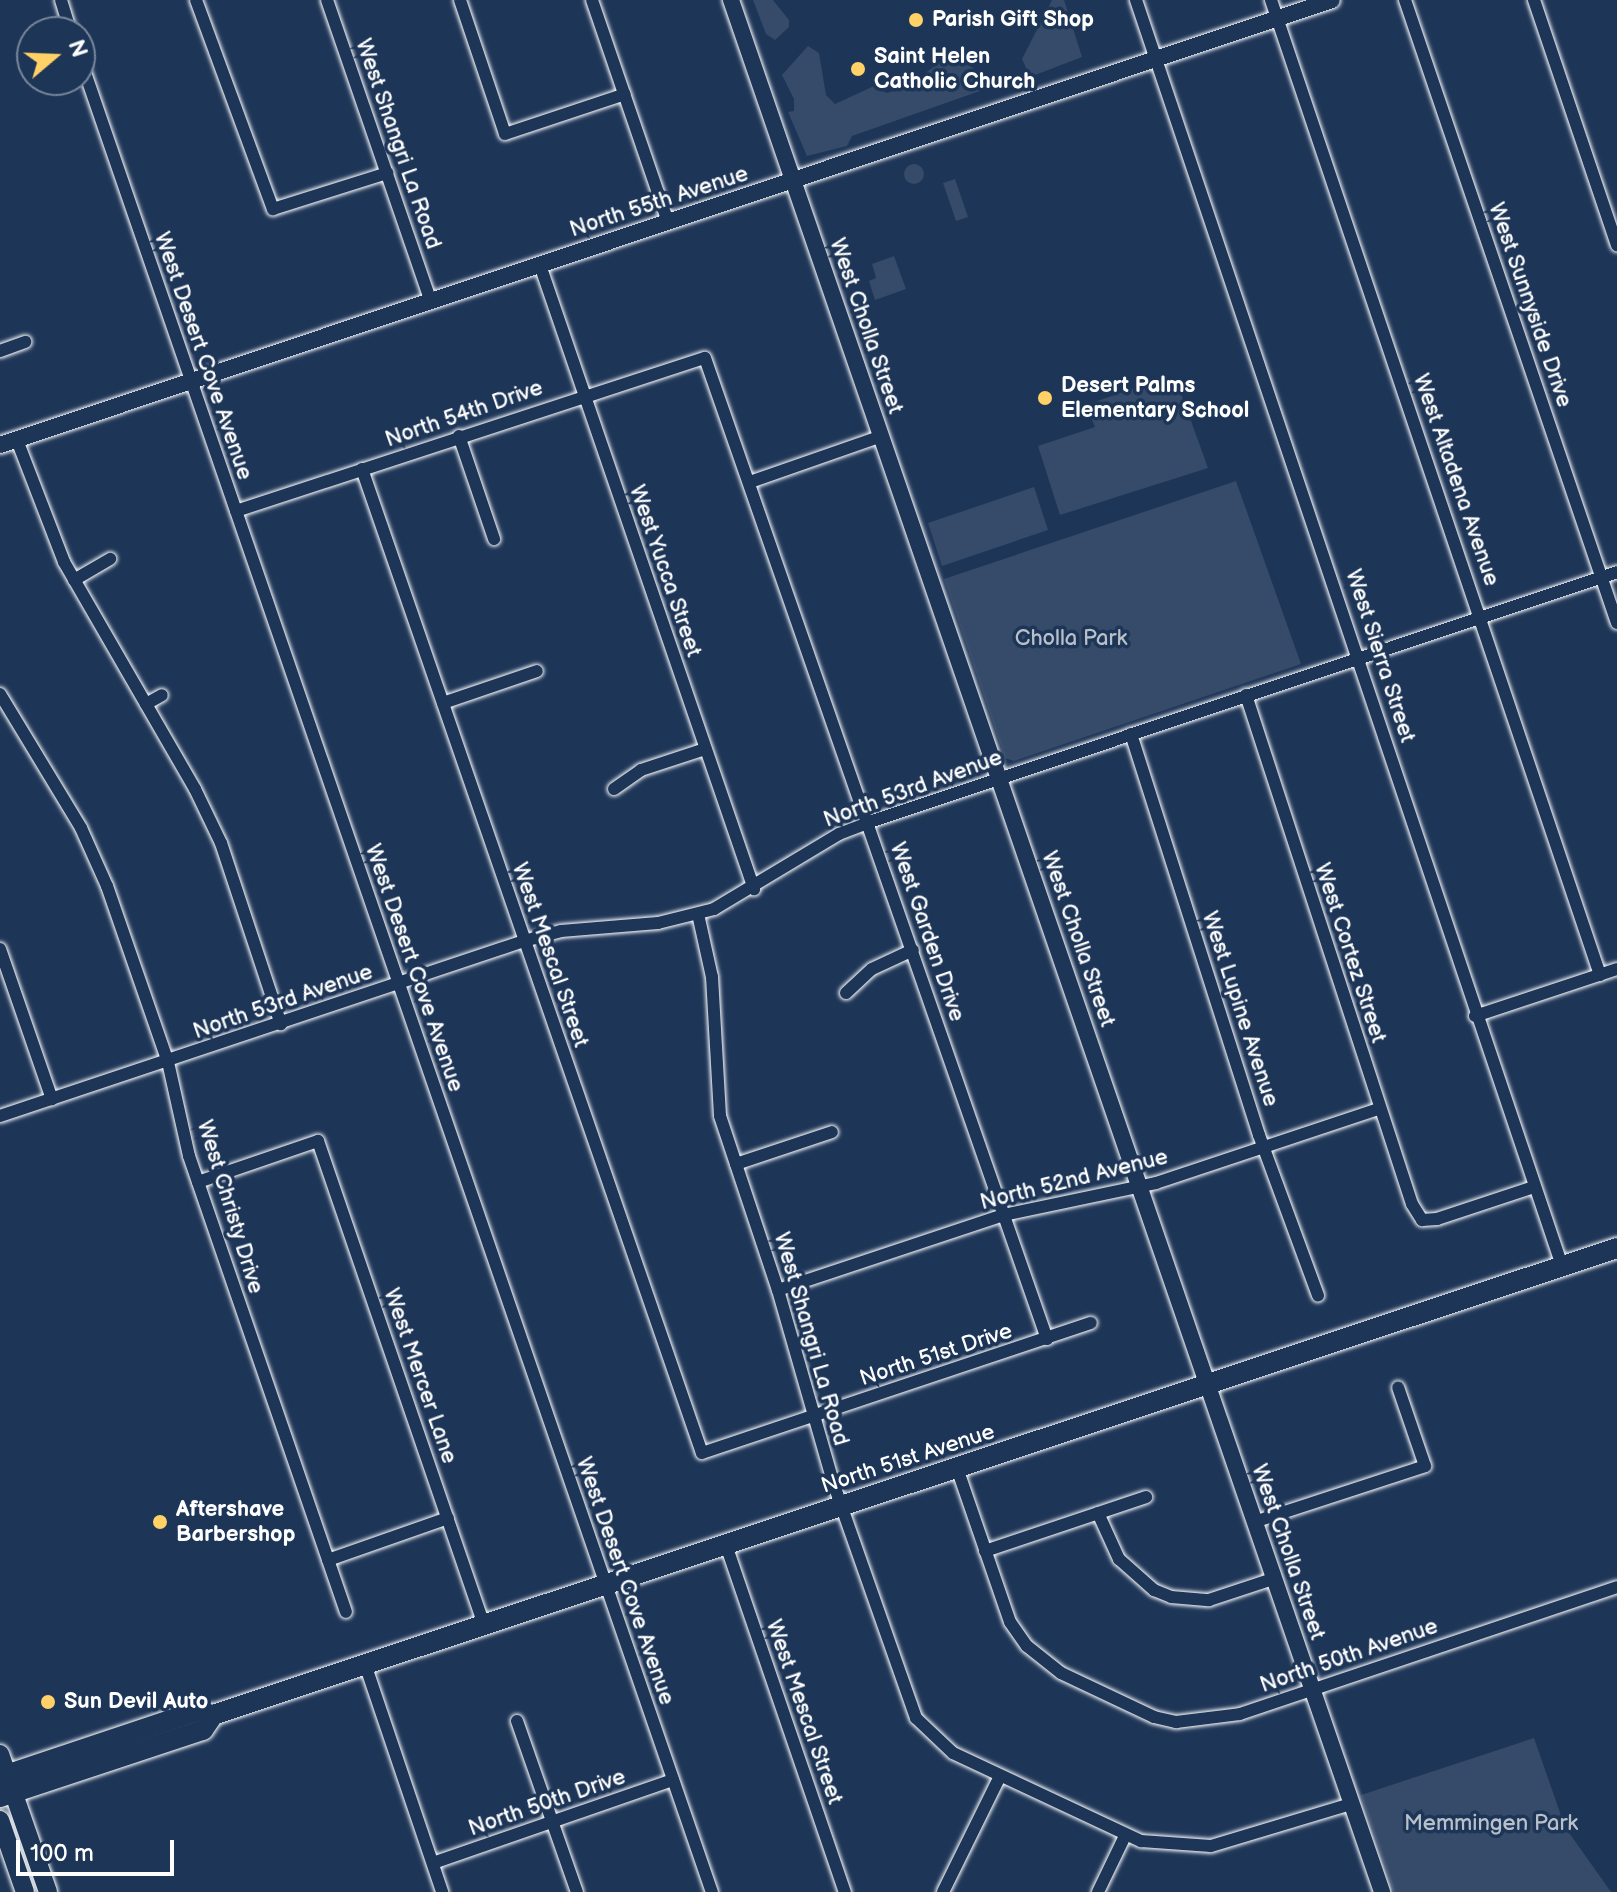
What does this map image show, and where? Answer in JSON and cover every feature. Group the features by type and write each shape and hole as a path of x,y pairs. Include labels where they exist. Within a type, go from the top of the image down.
{"main road":[{"name":"North 51st Avenue","path":"5,1785 197,1711 213,1715 1617,1248"},
{"path":"0,1754 5,1785 48,1892"},
{"path":"0,1820 25,1892"}],"street":[{"path":"196,0 273,209 387,173"},
{"name":"West Shangri La Road","path":"327,0 431,302"},
{"path":"460,0 505,134 625,94"},
{"path":"592,0 668,222"},
{"name":"West Cholla Street","path":"731,0 1382,1892"},
{"path":"1136,0 1156,59"},
{"name":"West Altadena Avenue","path":"1271,0 1600,975"},
{"name":"North 55th Avenue","path":"0,445 1332,0"},
{"name":"West Sunnyside Drive","path":"1405,0 1617,623"},
{"path":"1534,0 1617,245"},
{"name":"West Sierra Street","path":"1156,59 1360,657 1475,1016 1562,1266"},
{"name":"West Desert Cove Avenue","path":"93,96 712,1892"},
{"name":"West Yucca Street","path":"540,265 754,889"},
{"path":"0,351 25,342"},
{"name":"North 54th Drive","path":"236,511 583,394 705,358"},
{"name":"West Garden Drive","path":"705,358 1047,1339"},
{"path":"459,436 494,539"},
{"path":"750,482 882,436"},
{"path":"17,440 52,538 221,843 281,1024"},
{"name":"West Mescal Street","path":"362,469 702,1453"},
{"path":"74,580 110,559"},
{"name":"North 53rd Avenue","path":"0,1116 524,941 698,914 754,889 814,848 867,823 1617,572"},
{"path":"443,703 537,671"},
{"name":"West Christy Drive","path":"0,694 81,828 128,943 168,1062 198,1182 346,1612"},
{"path":"146,704 162,695"},
{"name":"West Cortez Street","path":"1246,695 1379,1109 1422,1220 1534,1187"},
{"name":"West Lupine Avenue","path":"1131,734 1264,1147 1318,1295"},
{"path":"614,789 641,770 705,749"},
{"name":"West Shangri La Road","path":"698,914 712,977 720,1116 778,1290 812,1416 841,1506 916,1718 936,1742 1000,1776 1125,1836 1163,1845 1211,1846 1351,1804"},
{"path":"0,949 52,1099"},
{"path":"846,993 872,969 913,950"},
{"path":"1475,1016 1617,969"},
{"name":"North 52nd Avenue","path":"778,1290 1004,1215 1140,1188 1379,1109"},
{"path":"736,1164 832,1132"},
{"name":"West Mercer Lane","path":"198,1182 318,1141 484,1625"},
{"name":"North 51st Drive","path":"702,1453 1091,1323"},
{"path":"1254,1522 1425,1466 1398,1387"},
{"path":"957,1468 985,1551 1146,1497"},
{"path":"1098,1513 1119,1559 1144,1583 1171,1597 1209,1600 1273,1579"},
{"path":"328,1560 448,1518"},
{"name":"West Mescal Street","path":"726,1545 845,1892"},
{"name":"North 50th Avenue","path":"985,1551 1010,1622 1027,1646 1061,1673 1154,1717 1194,1722 1217,1720 1312,1690 1617,1587"},
{"path":"365,1664 442,1892"},
{"path":"517,1721 577,1892"},
{"path":"943,1892 1000,1776"},
{"name":"North 50th Drive","path":"433,1863 673,1780"},
{"path":"1098,1892 1125,1836"}],"green space":[{"path":"753,0 773,0 789,20 789,27 775,40 766,34"},
{"path":"1052,0 1064,0 1082,57 1030,77 1022,59"},
{"path":"808,46 819,53 826,95 835,104 874,86 887,93 908,86 952,53 997,85 852,136 847,146 807,156 788,112 794,111 794,99 782,75"},
{"path":"914,164 921,167 924,174 921,181 914,184 907,181 904,174 907,167"},
{"path":"955,179 968,217 956,221 943,183"},
{"path":"894,256 906,289 875,300 869,281 876,278 872,264"},
{"path":"1160,379 1178,385 1208,468 1060,515 1038,446 1095,427 1086,405"},
{"name":"Cholla Park","path":"1236,481 1301,664 1014,761 1005,758 944,579"},
{"path":"1034,487 1048,530 942,566 928,523"},
{"name":"Memmingen Park","path":"1534,1738 1565,1827 1611,1892 1394,1892 1361,1795"}],"place":[{"name":"Parish Gift Shop","path":"916,20"},
{"name":"Saint Helen Catholic Church","path":"858,69"},
{"name":"Desert Palms Elementary School","path":"1045,398"},
{"name":"Aftershave Barbershop","path":"160,1522"},
{"name":"Sun Devil Auto","path":"48,1702"}]}
